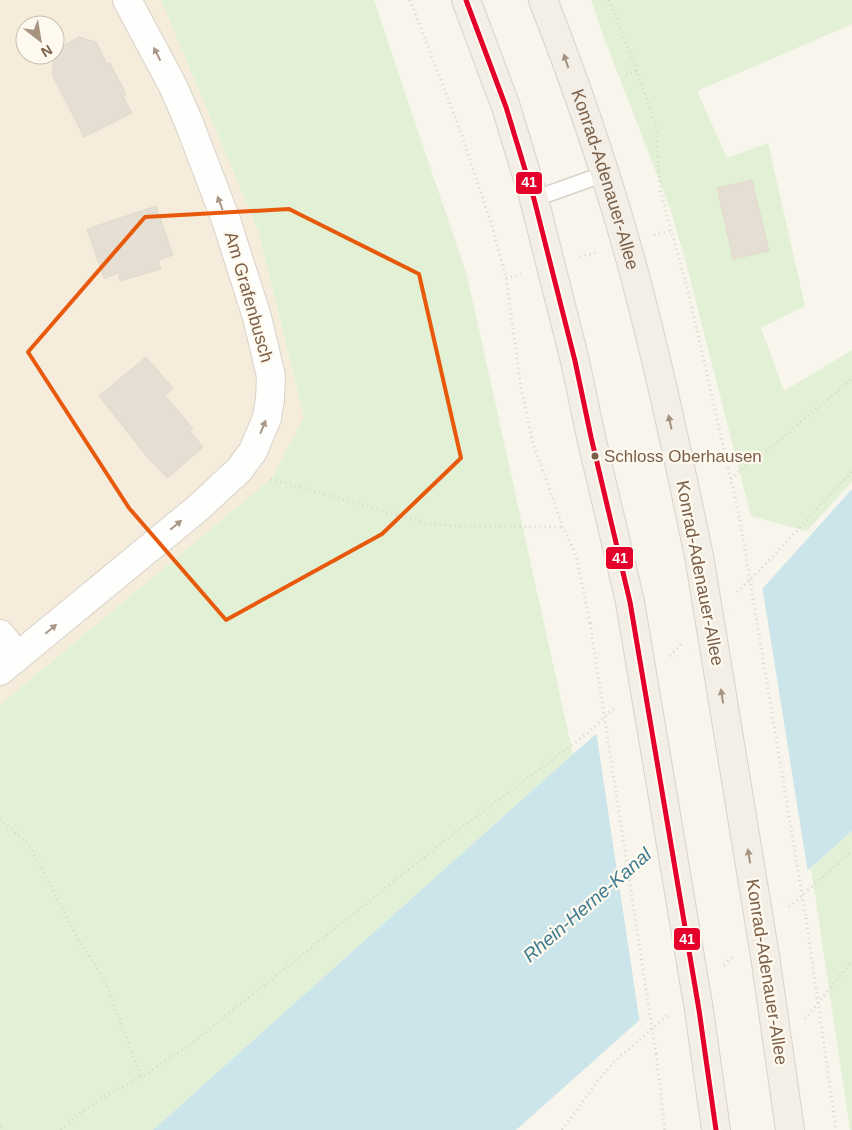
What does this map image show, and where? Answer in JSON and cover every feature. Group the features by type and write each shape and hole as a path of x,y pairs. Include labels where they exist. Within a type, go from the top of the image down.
{"main road":[{"path":"466,0 506,107 534,200 575,361 630,602 699,1010 716,1130"},
{"name":"Konrad-Adenauer-Allee","path":"544,0 626,243 666,401 699,556 765,956 790,1130"}],"street":[{"name":"Am Grafenbusch","path":"0,634 9,663 198,508 239,470 256,444 267,418 271,376 257,317 226,220 189,123 157,54 127,0"}],"lane":[{"path":"534,200 604,174"}],"path":[{"path":"410,0 458,124 493,229 506,278 521,388 531,434 563,527 576,555 590,623 656,1054 665,1130"},
{"path":"609,0 656,126 660,190 689,295 740,520 806,918 836,1130"},
{"path":"626,75 637,71"},
{"path":"506,278 670,231"},
{"path":"730,479 748,463 774,445 852,379"},
{"path":"239,470 430,524 563,527"},
{"path":"731,597 767,563 852,471"},
{"path":"667,658 688,638"},
{"path":"61,1130 82,1112 110,1093 141,1077 188,1046 457,831 588,733 616,706"},
{"path":"0,819 29,846 82,946 95,964 108,989 141,1077"},
{"path":"818,1002 852,961"},
{"path":"0,1127 4,1130"}],"highlighted area":[{"path":"289,209 419,274 461,458 382,534 226,620 129,508 28,352 145,217"}],"shaded area":[{"path":"0,0 161,0 258,230 304,417 272,478 0,705"}],"green space":[{"path":"161,0 374,0 467,276 573,754 153,1130 0,1130 0,705 272,478 304,417 258,230"},
{"path":"591,0 852,0 852,24 697,91 727,158 768,143 805,306 761,328 784,391 852,350 852,482 807,531 751,516 671,211"},
{"path":"852,831 852,1130 850,1130 811,868"}],"water":[{"name":"Rhein-Herne-Kanal","path":"852,489 852,831 516,1130 153,1130 573,754 755,597"}],"pier":[{"path":"762,585 808,873 640,1024 596,731 753,595"}],"building":[{"path":"79,37 96,42 107,64 110,63 126,94 123,96 132,113 84,137 52,74 53,65 65,65 65,45"},
{"path":"752,180 769,251 733,259 717,188"},
{"path":"156,206 173,255 158,260 161,269 120,281 118,273 104,279 87,229"},
{"path":"146,357 173,388 165,395 193,429 190,431 203,447 167,478 152,463 99,396"}],"transit line":[{"name":"41","path":"466,0 506,107 534,199 575,361 630,602 699,1010 716,1130"}],"place":[{"name":"Schloss Oberhausen","path":"595,456"}]}
